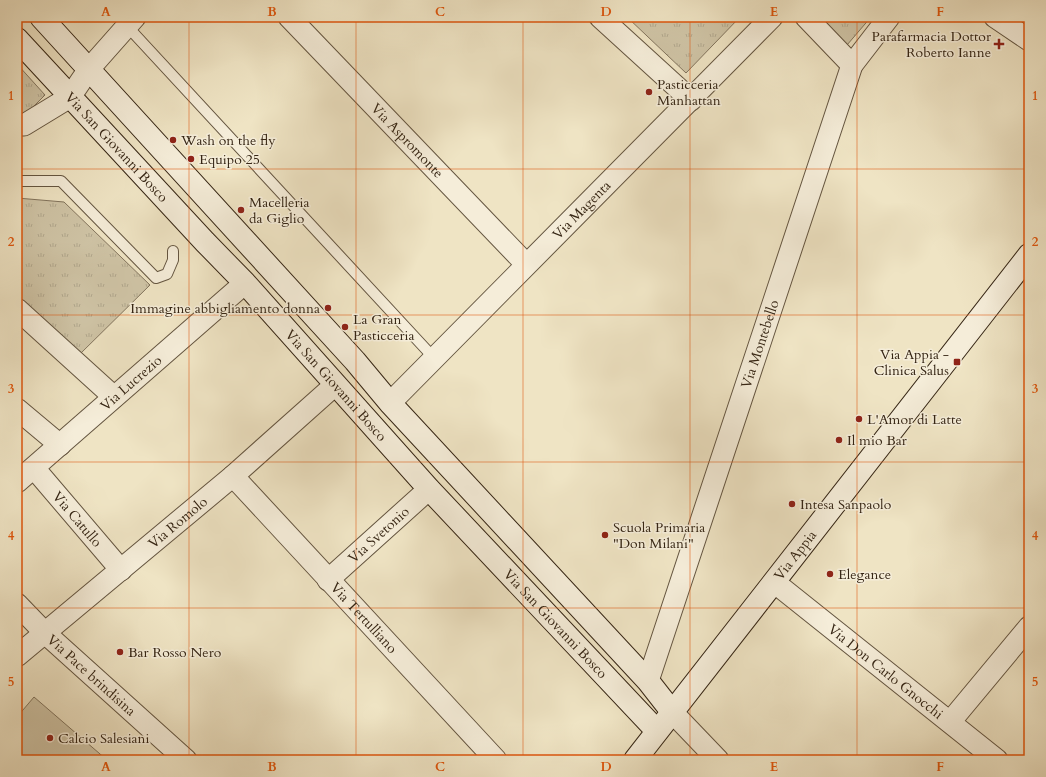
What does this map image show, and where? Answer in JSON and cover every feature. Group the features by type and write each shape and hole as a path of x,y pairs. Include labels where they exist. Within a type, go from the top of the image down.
{"street":[{"name":"Via San Giovanni Bosco","path":"41,17 324,327 390,403 648,681 673,713"},
{"name":"Via Aspromonte","path":"289,17 526,264"},
{"path":"600,17 691,100"},
{"name":"Via Magenta","path":"390,403 772,17"},
{"path":"806,17 852,64"},
{"name":"Via Montebello","path":"648,681 852,64 889,17"},
{"path":"995,17 1029,40"},
{"path":"17,125 24,125 70,98 89,70 131,22"},
{"name":"Via San Giovanni Bosco","path":"17,38 70,98 245,283 429,490 657,731"},
{"name":"Via Appia","path":"635,760 1029,255"},
{"name":"Via Lucrezio","path":"17,482 245,283"},
{"path":"17,309 114,397"},
{"name":"Via Romolo","path":"17,656 233,476 335,385"},
{"path":"17,409 60,445"},
{"name":"Via Catullo","path":"34,468 121,570"},
{"name":"Via Tertulliano","path":"233,476 496,760"},
{"name":"Via Svetonio","path":"328,580 429,490"},
{"name":"Via Don Carlo Gnocchi","path":"774,582 997,760"},
{"name":"Via Pace brindisina","path":"17,604 45,632 186,760"},
{"path":"950,722 1029,627"},
{"path":"673,713 718,760"}],"lane":[{"path":"131,22 434,358"},
{"path":"17,181 61,181 156,278 167,274 173,260 173,251"}],"green space":[{"path":"627,17 740,17 686,73"},
{"path":"817,17 871,17 847,45"},
{"path":"17,64 45,95 26,114 17,115"},
{"path":"17,198 64,202 150,285 80,354 17,297"},
{"name":"Calcio Salesiani","path":"34,697 107,760 17,760 17,717"}],"place":[{"name":"Parafarmacia Dottor Roberto Ianne","path":"999,44"},
{"name":"Pasticceria Manhattan","path":"649,92"},
{"name":"Wash on the fly","path":"173,140"},
{"name":"Equipo 25","path":"191,159"},
{"name":"Macelleria da Giglio","path":"241,210"},
{"name":"Immagine abbigliamento donna","path":"328,308"},
{"name":"La Gran Pasticceria","path":"345,327"},
{"name":"Via Appia - Clinica Salus","path":"957,362"},
{"name":"L'Amor di Latte","path":"859,419"},
{"name":"Il mio Bar","path":"839,440"},
{"name":"Intesa Sanpaolo","path":"792,504"},
{"name":"Scuola Primaria \"Don Milani\"","path":"605,535"},
{"name":"Elegance","path":"830,574"},
{"name":"Bar Rosso Nero","path":"120,652"},
{"name":"Calcio Salesiani","path":"50,738"}]}
